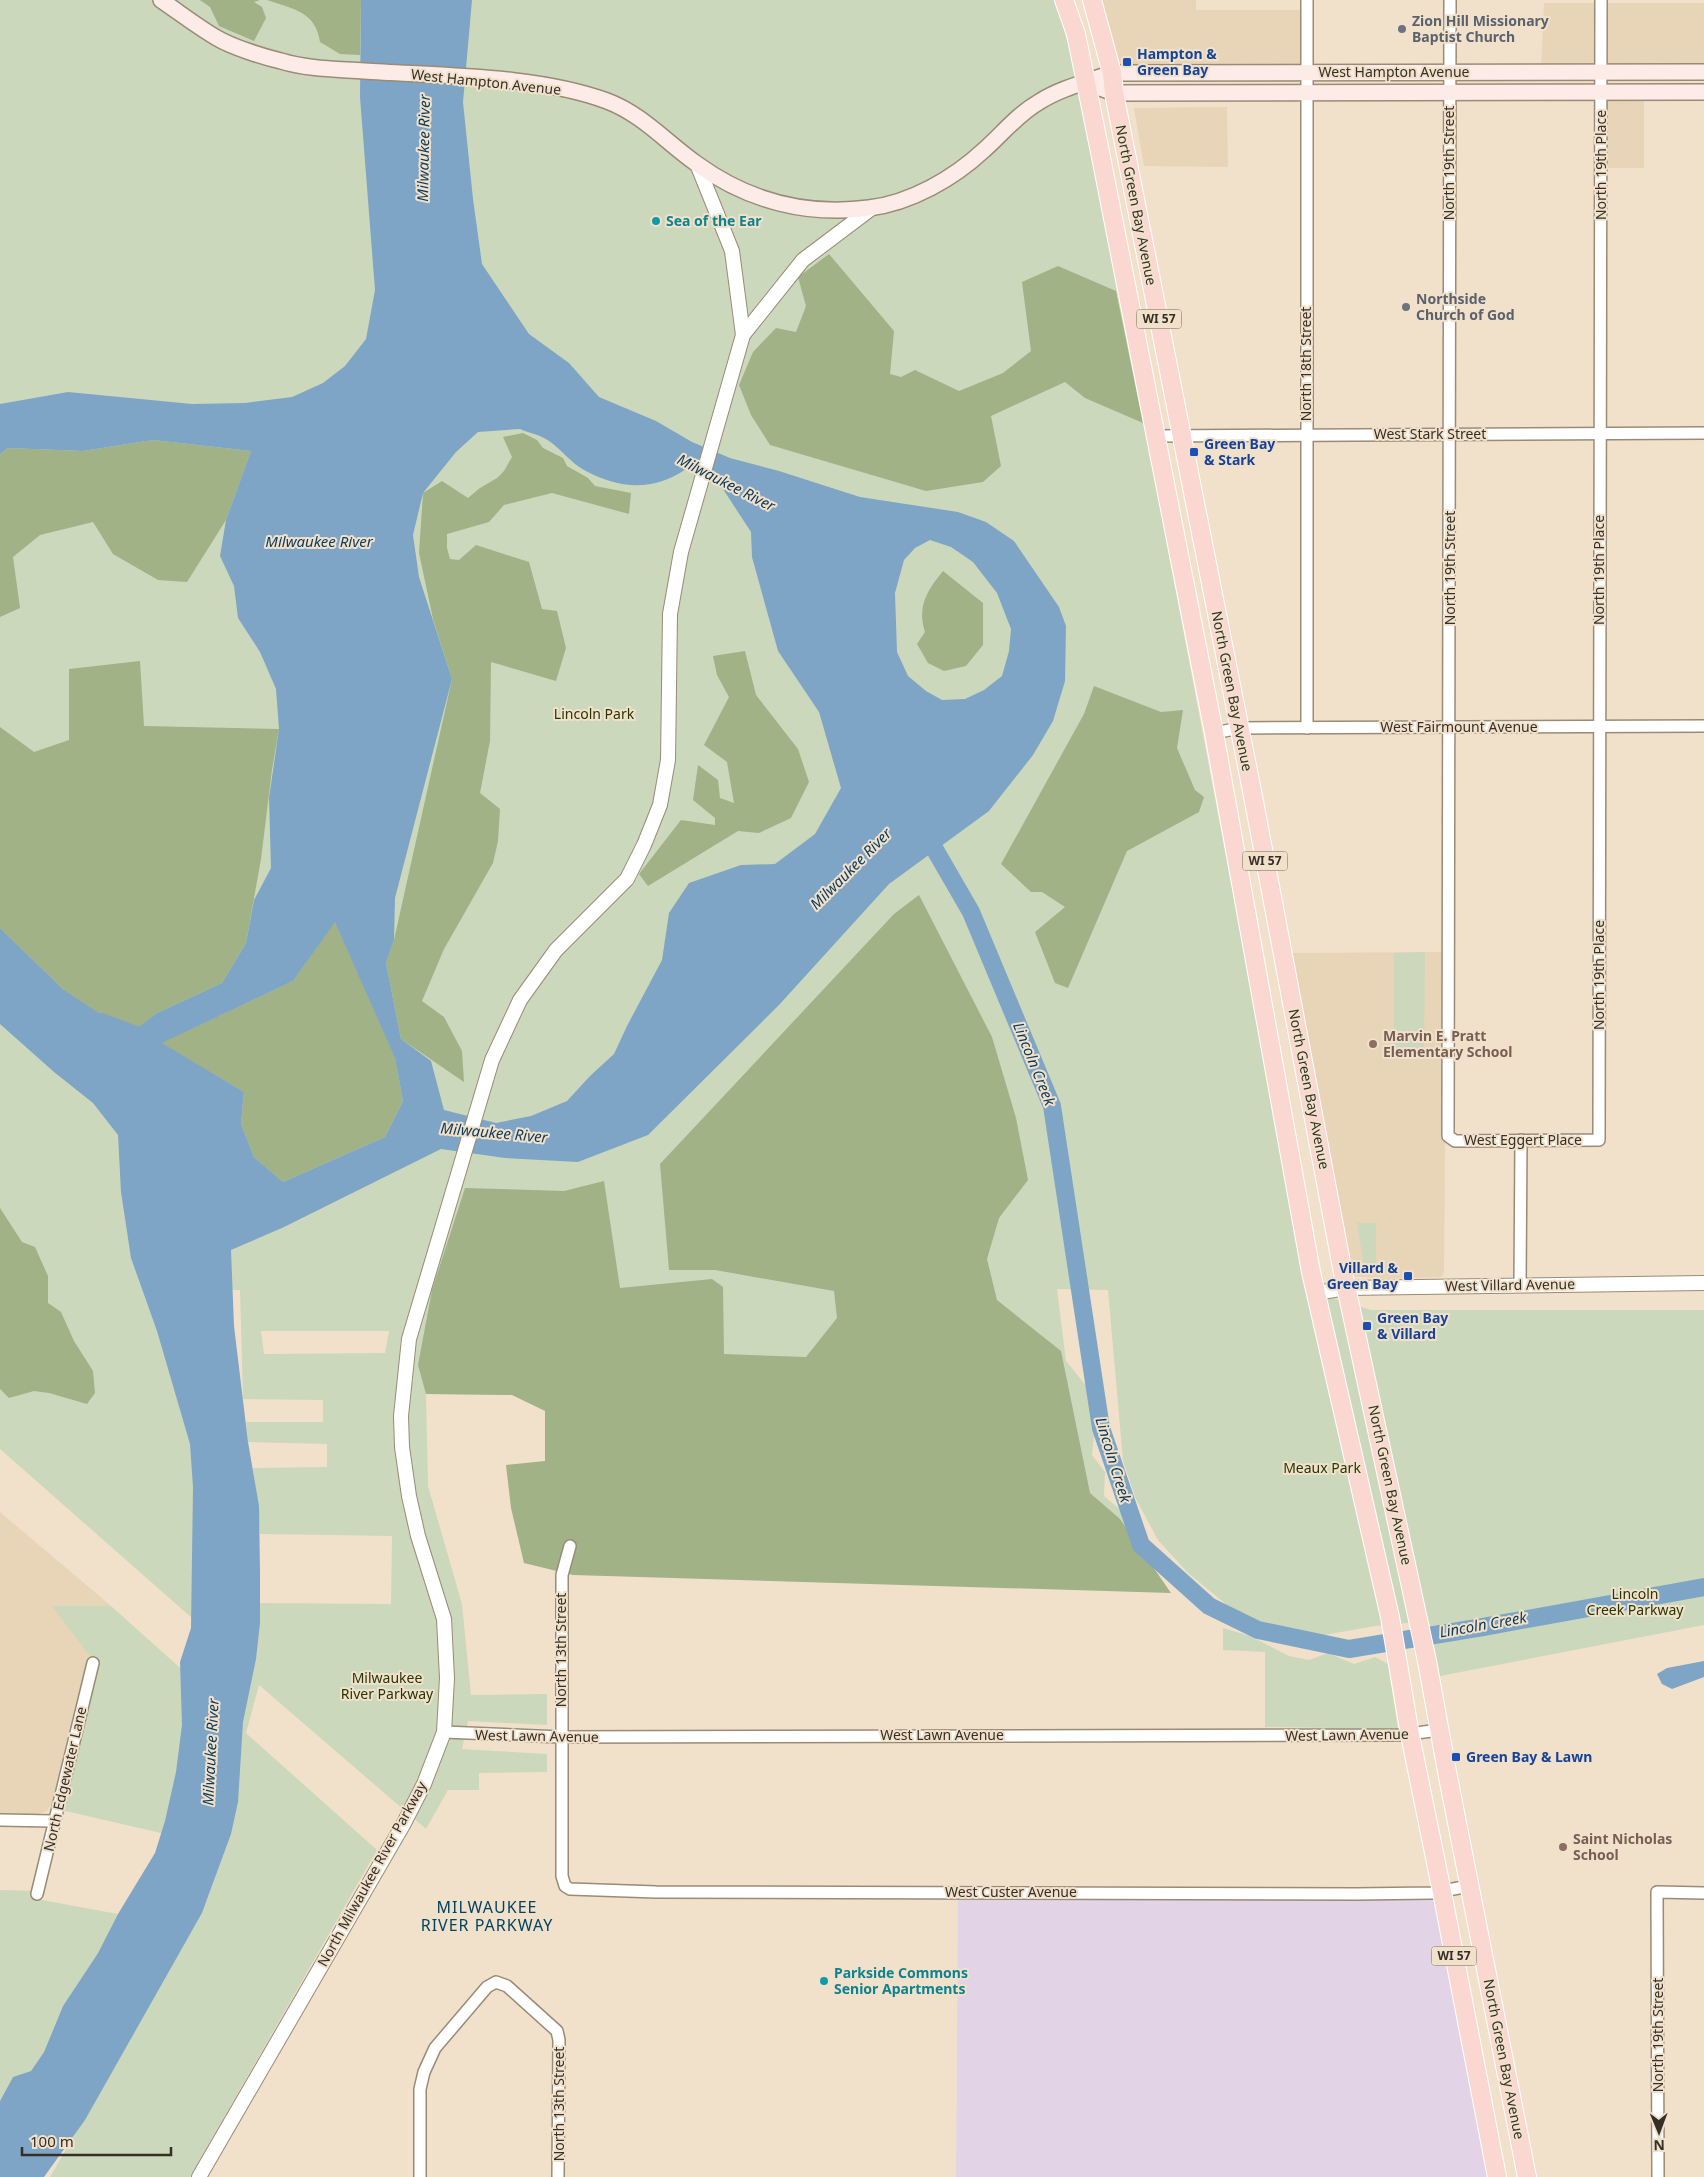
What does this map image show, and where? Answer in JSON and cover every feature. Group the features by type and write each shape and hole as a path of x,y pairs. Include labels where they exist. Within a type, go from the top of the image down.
{"main road":[{"name":"West Hampton Avenue","path":"161,0 219,39 283,62 342,69 536,84 570,90 608,101 630,113 663,136 696,164 728,183 768,201 806,209 838,211 872,208 930,188 966,167 1037,103 1061,90 1112,73 1704,72"},
{"name":"North Green Bay Avenue","path":"1064,0 1076,34 1214,733 1316,1293 1390,1617 1410,1735 1499,2173"},
{"name":"North Green Bay Avenue","path":"1092,0 1112,73 1114,93 1240,728 1346,1288 1427,1661 1469,1886 1527,2177"},
{"name":"West Hampton Avenue","path":"1086,83 1114,93 1704,92"},
{"path":"1400,1669 1420,1688 1432,1693"}],"street":[{"name":"North 18th Street","path":"1307,0 1307,728"},
{"name":"North 19th Street","path":"1448,1136 1450,0"},
{"name":"North 19th Place","path":"1599,1140 1600,0"},
{"name":"North Milwaukee River Parkway","path":"199,2177 402,1825 424,1784 444,1732 447,1678 444,1619 418,1536 409,1496 402,1447 401,1416 410,1339 492,1060 520,1000 556,950 627,879 644,845 660,805 668,760 670,614 681,552 743,335 732,251 696,164"},
{"name":"North Milwaukee River Parkway","path":"743,335 803,260 872,208"},
{"name":"West Stark Street","path":"1156,436 1704,433"},
{"name":"West Fairmount Avenue","path":"1214,733 1240,728 1704,726"},
{"name":"West Eggert Place","path":"1448,1136 1455,1141 1599,1140"},
{"path":"1520,1285 1521,1140"},
{"name":"West Villard Avenue","path":"1316,1293 1346,1288 1704,1283"},
{"name":"North 13th Street","path":"562,1876 562,1576 570,1546"},
{"name":"North Edgewater Lane","path":"37,1894 53,1821 93,1663"},
{"name":"West Lawn Avenue","path":"444,1732 561,1737 1410,1735 1439,1730"},
{"path":"0,1820 53,1821"},
{"name":"West Custer Avenue","path":"562,1876 565,1886 576,1891 1312,1894 1442,1892 1469,1886"},
{"name":"North 19th Street","path":"1658,2177 1657,1892 1704,1893"},
{"name":"North 13th Street","path":"420,2177 420,2089 424,2072 435,2048 487,1987 496,1982 507,1986 557,2031 559,2040 558,2177"}],"shaded area":[{"path":"1092,0 1196,0 1196,10 1307,10 1307,73 1112,73"},
{"path":"1544,3 1704,3 1704,72 1541,72"},
{"path":"1600,93 1644,93 1644,168 1601,168"},
{"path":"1227,107 1228,167 1144,166 1134,108"},
{"name":"Marvin E. Pratt Elementary School","path":"1442,952 1442,1134 1445,1143 1444,1272 1442,1277 1384,1279 1354,1276 1350,1273 1287,953"},
{"path":"0,1512 111,1606 53,1606 90,1657 53,1801 47,1811 35,1815 0,1815"},
{"path":"958,1892 1442,1892 1497,2177 956,2177"}],"green space":[{"name":"Lincoln Park","path":"0,0 1054,0 1064,29 1085,111 1308,1290 1371,1310 1704,1310 1704,1625 1440,1676 1429,1621 1375,1626 1324,1635 1285,1632 1238,1614 1188,1573 1158,1540 1136,1499 1123,1461 1108,1290 1057,1289 1066,1361 1088,1388 1094,1435 1092,1455 1105,1472 1104,1496 1122,1511 1153,1579 573,1575 573,1447 585,1396 426,1394 428,1486 462,1604 471,1695 547,1694 547,1725 468,1721 462,1749 547,1754 547,1772 479,1773 479,1790 448,1790 426,1829 259,1685 246,1733 377,1850 190,2177 50,2177 202,1913 216,1875 161,1833 61,1810 97,1666 52,1606 111,1606 187,1674 258,1642 260,1603 391,1604 392,1536 260,1534 253,1468 327,1467 327,1444 248,1442 246,1422 323,1422 323,1400 243,1399 240,1290 228,1290 201,1626 0,1449","holes":["261,1331 389,1331 385,1353 264,1354"]},
{"path":"200,0 260,0 254,2 262,7 266,18 254,41 219,26 210,7"},
{"path":"267,0 361,0 360,55 340,54 320,42 318,32 308,17 294,9"},
{"path":"829,254 894,331 890,374 901,377 915,370 959,391 1003,373 1031,351 1022,282 1058,266 1116,291 1143,423 1085,398 1065,382 991,416 1001,466 983,482 926,491 770,445 751,415 739,385 753,352 776,328 796,332 806,306 798,277"},
{"path":"523,433 537,440 543,448 563,458 567,466 588,478 595,486 631,493 629,514 552,493 504,505 489,522 447,534 447,548 450,559 459,560 476,545 529,562 542,609 557,611 566,648 556,681 491,662 490,741 480,793 500,809 498,841 493,863 444,949 422,1001 444,1017 462,1051 464,1082 401,1039 386,963 394,940 452,679 433,619 419,553 423,493 442,481 468,498 504,471 512,457 503,437"},
{"path":"153,440 251,451 226,520 187,582 158,580 113,554 93,522 40,535 13,557 20,608 0,617 0,454 8,448 83,451"},
{"path":"943,571 983,603 983,645 966,666 944,671 928,663 917,644 925,632 922,614 925,599 932,585"},
{"path":"745,651 756,695 798,749 809,782 791,818 759,833 738,831 648,886 639,874 681,820 715,825 715,818 693,800 698,765 718,780 720,798 734,803 727,762 704,745 729,697 717,675 713,656"},
{"path":"140,661 144,726 279,729 261,859 246,943 222,983 157,1013 130,1035 63,989 0,928 0,727 34,752 69,740 69,669"},
{"path":"1094,686 1161,712 1183,710 1177,748 1195,790 1204,797 1199,812 1127,851 1068,988 1055,983 1035,932 1065,907 1042,892 1031,892 1001,864 1084,714"},
{"path":"919,895 992,1037 1016,1118 1028,1180 999,1218 987,1259 997,1300 1061,1351 1090,1493 1120,1519 1171,1593 573,1575 524,1563 511,1508 506,1465 545,1461 545,1411 512,1395 426,1394 418,1365 432,1290 465,1188 564,1191 604,1181 620,1288 712,1279 723,1287 724,1354 806,1357 837,1318 834,1291 715,1270 669,1270 660,1164 894,914"},
{"path":"335,921 395,1057 403,1101 385,1137 283,1182 254,1157 241,1124 244,1092 161,1043 293,981"},
{"path":"1425,952 1424,1054 1394,1054 1394,953"},
{"path":"0,1208 22,1242 35,1247 48,1276 48,1303 61,1312 74,1341 93,1371 95,1393 87,1404 49,1393 34,1391 9,1398 0,1389"},
{"path":"1357,1223 1376,1223 1376,1265 1364,1265"},
{"path":"1223,1628 1250,1636 1289,1656 1309,1660 1328,1653 1354,1664 1375,1657 1388,1664 1398,1729 1265,1727 1265,1652 1223,1650"},
{"path":"0,1890 42,1891 42,1900 118,1914 98,1953 63,2006 44,2052 31,2071 13,2077 0,2101"}],"water":[{"name":"Milwaukee River","path":"361,0 472,0 463,102 482,264 529,334 569,363 599,397 656,421 692,442 730,458 779,471 860,497 958,512 986,522 1014,541 1059,607 1066,626 1065,681 1053,721 1033,755 989,811 889,884 779,1005 648,1135 578,1162 505,1158 441,1149 282,1228 231,1250 234,1326 248,1442 259,1506 260,1623 256,1659 243,1722 238,1802 231,1834 202,1913 85,2120 44,2177 0,2177 0,2101 13,2077 31,2071 44,2052 63,2006 98,1953 118,1914 155,1853 165,1821 176,1772 182,1725 180,1662 191,1628 193,1487 190,1444 157,1331 131,1258 121,1192 118,1135 93,1103 54,1072 0,1024 0,928 63,989 130,1034 157,1013 222,983 246,943 254,900 271,868 269,798 279,729 276,689 260,652 238,618 234,586 220,556 226,520 251,451 153,440 83,451 8,448 0,454 0,404 68,392 192,404 245,403 292,397 323,383 345,366 366,339 375,290 360,97","holes":["520,429 535,434 549,441 584,470 610,481 636,485 661,482 686,469 723,489 751,532 752,557 778,651 819,712 841,788 815,834 775,864 741,865 689,883 669,913 662,960 614,1054 567,1101 531,1116 496,1123 444,1110 431,1061 401,1039 386,963 394,940 395,898 452,679 419,577 413,535 423,493 456,452 478,432","930,540 951,547 973,562 997,593 1011,629 1009,651 1002,676 984,690 965,699 942,700 926,691 908,676 897,652 895,593 904,560 915,548","335,922 395,1058 403,1101 385,1137 283,1182 254,1157 241,1124 244,1092 162,1043 293,981"]},
{"path":"1704,1661 1704,1677 1672,1689 1662,1684 1657,1674 1667,1668"}],"waterway":[{"name":"Lincoln Creek","path":"923,829 971,912 1052,1106 1101,1428 1141,1545 1209,1606 1258,1630 1349,1649 1704,1587"},
{"name":"Milwaukee River","path":"101,1022 152,1041"}],"place":[{"name":"Zion Hill Missionary Baptist Church","path":"1402,29"},
{"name":"Hampton & Green Bay","path":"1127,62"},
{"name":"Sea of the Ear","path":"656,221"},
{"name":"Northside Church of God","path":"1406,307"},
{"name":"Green Bay & Stark","path":"1194,452"},
{"name":"Marvin E. Pratt Elementary School","path":"1373,1044"},
{"name":"Villard & Green Bay","path":"1408,1276"},
{"name":"Green Bay & Villard","path":"1367,1326"},
{"name":"Green Bay & Lawn","path":"1456,1757"},
{"name":"Saint Nicholas School","path":"1563,1847"},
{"name":"Parkside Commons Senior Apartments","path":"824,1981"}],"district":[{"name":"MILWAUKEE RIVER PARKWAY","path":"487,1916"}],"park label":[{"name":"Meaux Park","path":"1322,1468"},
{"name":"Lincoln Creek Parkway","path":"1635,1602"},
{"name":"Milwaukee River Parkway","path":"387,1686"}]}
